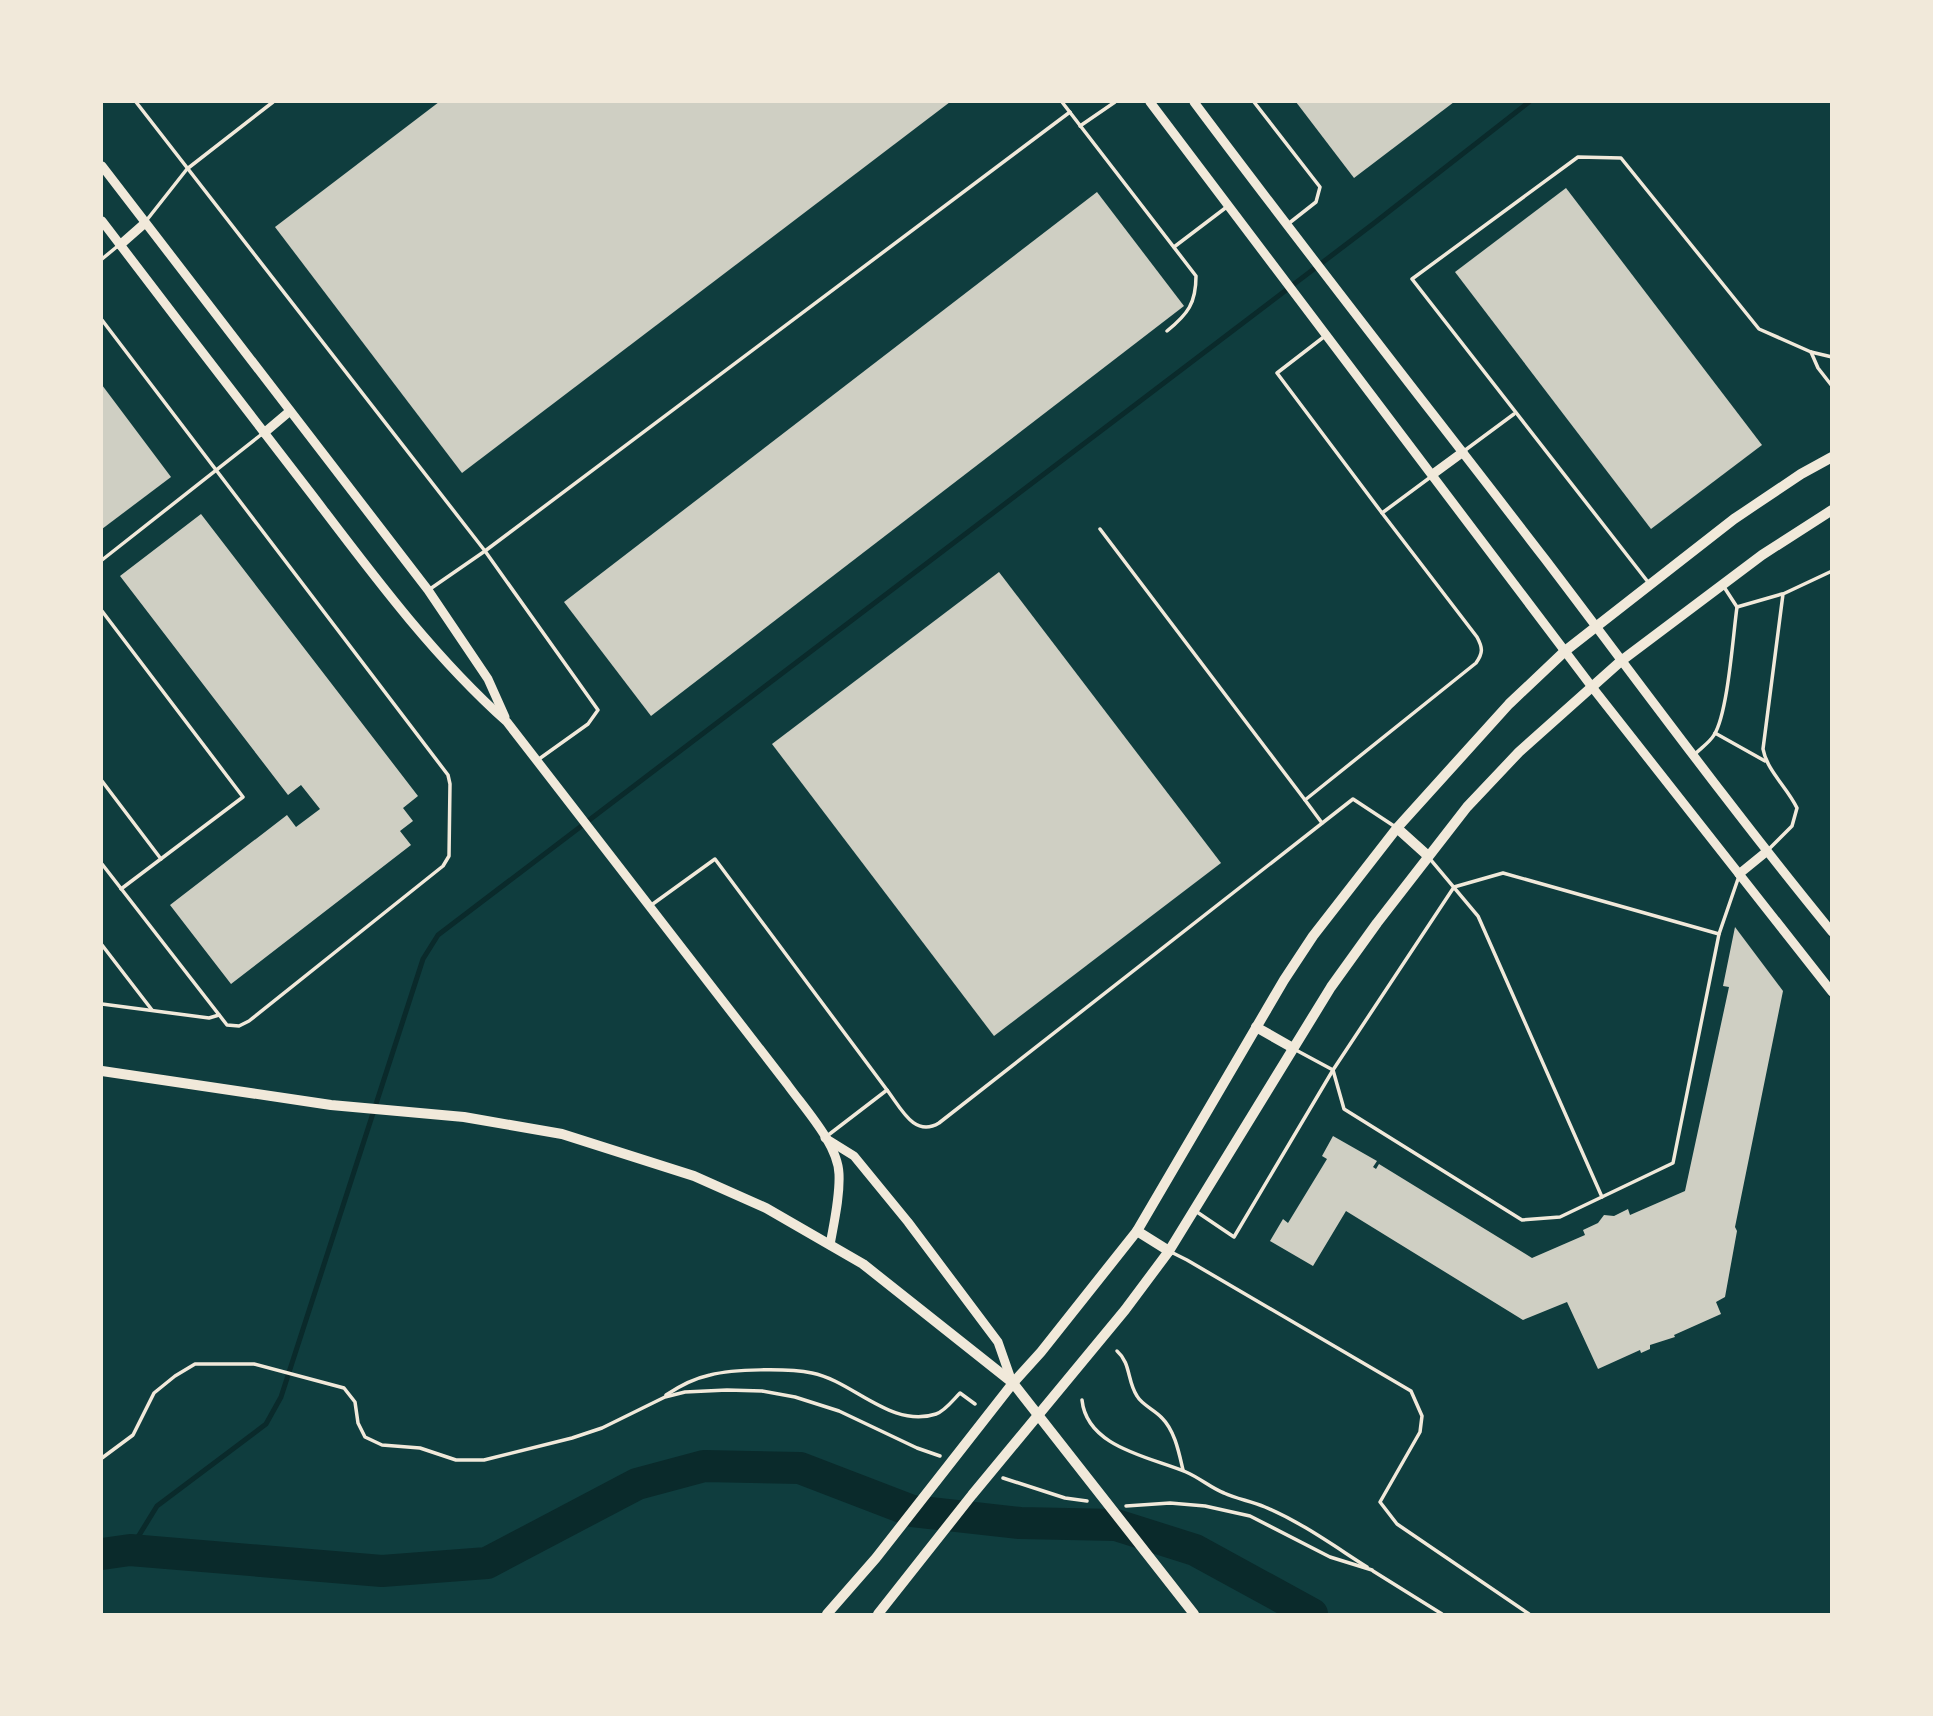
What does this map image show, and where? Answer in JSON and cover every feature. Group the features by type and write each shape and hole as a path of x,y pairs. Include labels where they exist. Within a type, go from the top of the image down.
{"main road":[{"path":"827,1615 876,1558 1137,1231 1256,1027 1313,936 1397,828 1508,704 1595,625 1734,519 1801,474 1832,457"},
{"path":"878,1615 1125,1310 1169,1251 1293,1048 1354,955 1427,855 1467,807 1515,756 1621,661 1762,555 1832,510"},
{"path":"1397,828 1427,855"},
{"path":"1256,1027 1293,1048"},
{"path":"102,1071 331,1105 464,1117 562,1134 694,1176 766,1208 863,1264 1013,1383 1191,1611"},
{"path":"1137,1231 1169,1251"}],"street":[{"path":"1150,102 1592,687 1832,992"},
{"path":"1194,102 1766,852 1832,932"},
{"path":"102,166 428,590 488,679 508,722"},
{"path":"102,221 417,629 478,695 508,722 788,1084 825,1138 839,1172 830,1245"},
{"path":"120,245 145,223"},
{"path":"264,433 290,411"},
{"path":"1433,474 1463,452"},
{"path":"1740,874 1766,852"},
{"path":"825,1138 854,1156 908,1222 998,1342 1013,1383"}],"lane":[{"path":"136,102 485,551 598,710 588,724 537,761"},
{"path":"145,223 187,169 274,102"},
{"path":"1062,102 1196,276 1196,294 1183,318 1167,331"},
{"path":"1080,126 1115,102"},
{"path":"1254,102 1320,187 1316,202 1286,226"},
{"path":"428,590 485,551 1070,112"},
{"path":"1649,583 1412,279 1578,157 1621,158 1759,329 1811,352 1832,357"},
{"path":"1174,247 1229,205"},
{"path":"102,259 120,245"},
{"path":"102,320 448,775 450,784 449,856 443,866 249,1021 239,1026 227,1025 102,864"},
{"path":"1305,800 1476,663 1482,655 1483,647 1277,373 1327,334"},
{"path":"1811,352 1818,368 1832,386"},
{"path":"1463,452 1515,414"},
{"path":"102,561 264,433"},
{"path":"1382,513 1433,474"},
{"path":"1100,528 1322,824"},
{"path":"1737,607 1783,594 1832,571"},
{"path":"1693,755 1715,733 1725,695 1737,607 1722,585"},
{"path":"1765,761 1763,749 1783,594"},
{"path":"102,611 243,797 121,889"},
{"path":"1715,733 1765,761 1797,807 1792,826 1766,852"},
{"path":"102,781 162,859"},
{"path":"649,907 715,859 887,1090 913,1122 921,1128 930,1128 1353,799 1397,828"},
{"path":"1427,855 1478,916 1602,1196"},
{"path":"1195,1211 1234,1237 1333,1070 1454,887 1503,873 1719,934"},
{"path":"1293,1048 1333,1070 1344,1108 1522,1220 1560,1217 1673,1163 1719,934 1740,874"},
{"path":"102,945 152,1010"},
{"path":"102,1004 209,1018 219,1015"},
{"path":"825,1138 887,1090"},
{"path":"1169,1251 1411,1391 1422,1416 1420,1432 1380,1502 1397,1524 1529,1615"}],"path":[{"path":"1117,1351 1125,1358 1131,1384 1138,1399 1164,1420 1170,1430 1184,1471"},
{"path":"102,1458 133,1435 154,1393 195,1364 254,1364 344,1388 355,1402 358,1423 365,1437 382,1445 420,1448 456,1460 484,1460 602,1428 709,1375 762,1370 811,1372 836,1381 893,1412 909,1415 938,1413 960,1394 975,1404"},
{"path":"665,1397 685,1392 727,1391 762,1391 795,1397 839,1411 917,1448 942,1456"},
{"path":"1082,1399 1089,1419 1101,1433 1144,1458 1184,1471 1222,1493 1264,1507 1305,1527 1442,1615"},
{"path":"991,1474 1065,1498 1092,1502"},
{"path":"1119,1506 1181,1504 1205,1506 1250,1516 1330,1557 1372,1570"}],"building":[{"path":"439,102 950,102 462,473 275,227"},
{"path":"1296,102 1454,102 1354,178"},
{"path":"1566,188 1762,445 1651,529 1455,272"},
{"path":"1097,192 1184,306 651,716 564,602"},
{"path":"102,385 171,477 102,529"},
{"path":"201,514 418,796 403,808 413,821 400,831 411,845 231,984 170,905 287,815 296,827 320,809 301,785 288,795 120,576"},
{"path":"999,572 1221,863 994,1036 772,744"},
{"path":"1735,927 1783,991 1735,1227 1737,1231 1725,1297 1716,1302 1721,1314 1674,1335 1675,1337 1650,1345 1650,1349 1641,1353 1640,1350 1598,1369 1567,1302 1523,1320 1346,1211 1313,1266 1270,1241 1283,1219 1288,1223 1327,1159 1322,1156 1333,1136 1377,1161 1373,1167 1376,1169 1379,1164 1532,1258 1585,1235 1583,1230 1598,1223 1604,1215 1614,1216 1628,1209 1630,1215 1685,1191 1729,987 1723,986"}],"waterway":[{"path":"130,1550 157,1506 266,1424 281,1397 423,959 438,935 1373,224 1529,102"},
{"path":"102,1554 130,1550 382,1571 487,1563 637,1484 704,1466 800,1468 912,1511 1020,1523 1116,1525 1195,1550 1312,1614"}]}
